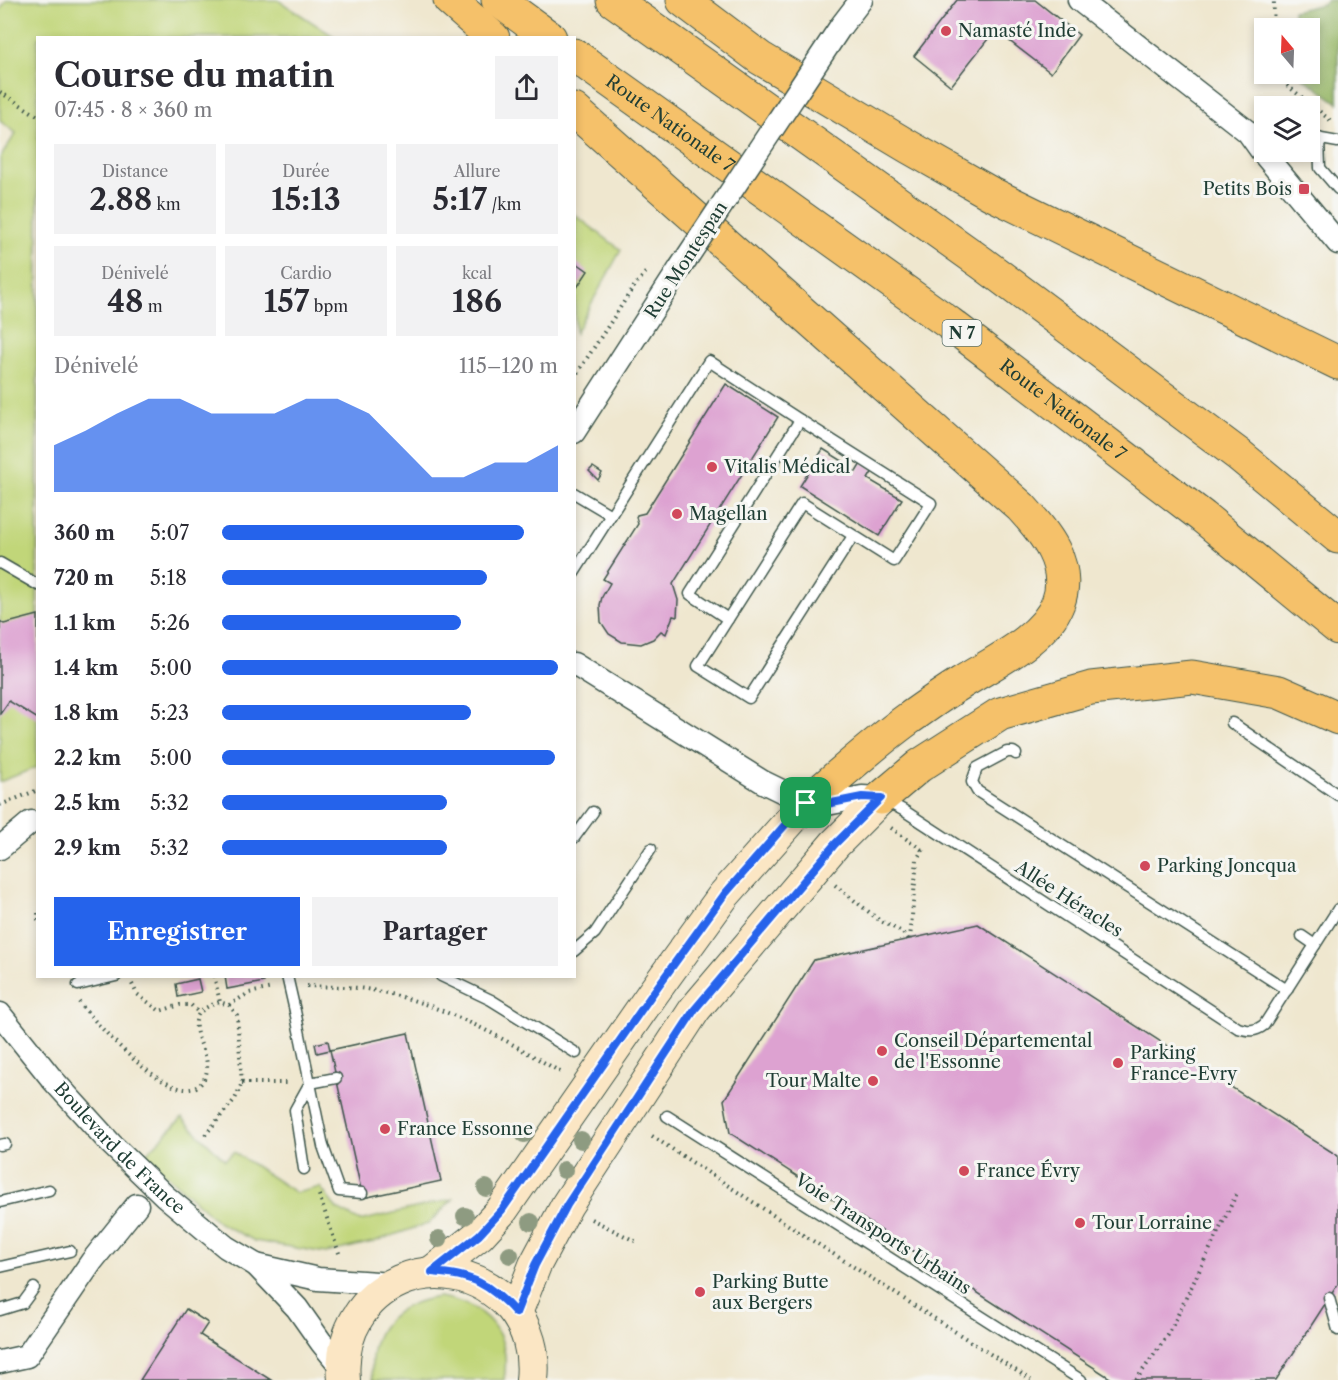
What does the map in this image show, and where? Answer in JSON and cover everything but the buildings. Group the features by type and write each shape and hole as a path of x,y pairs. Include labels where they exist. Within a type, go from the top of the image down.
{"main road":[{"path":"450,0 490,36"},
{"path":"498,0 547,36"},
{"path":"613,0 982,263 1239,455 1338,537"},
{"path":"683,0 760,58 990,194 1338,363"},
{"name":"Route Nationale 7","path":"576,56 949,323 1203,517 1338,628"},
{"path":"432,1272 479,1235 502,1210 724,895 806,803 906,721 1020,646 1043,627 1058,604 1062,583 1059,561 1041,529 1021,507 576,112"},
{"path":"516,1313 535,1265 567,1205 695,1009 835,844 881,798 918,766 1000,714 1091,688 1192,676 1279,692 1338,718"},
{"path":"344,1374 346,1343 356,1320 372,1299 392,1284 412,1275 432,1272 456,1274 479,1281 500,1295 516,1313 525,1329 534,1365 532,1380"}],"street":[{"name":"Rue Montespan","path":"576,429 680,268 861,0"},
{"path":"1079,0 1254,131"},
{"path":"1270,162 1338,243"},
{"path":"576,665 763,782 806,803 827,804 862,797 881,798"},
{"path":"0,829 34,821"},
{"path":"0,848 34,821"},
{"name":"Boulevard de France","path":"0,1014 52,1079 120,1152 165,1196 217,1240 256,1265 297,1308 344,1374"},
{"path":"0,1362 27,1356 92,1261 138,1205"},
{"name":"Boulevard de France","path":"256,1265 318,1279 392,1284"}],"lane":[{"path":"1320,139 1338,142"},
{"path":"1319,162 1320,168 1338,189"},
{"path":"576,570 709,361 931,503 894,561 802,503 698,666 749,698 853,536"},
{"path":"728,619 690,594 800,420"},
{"path":"576,494 611,515"},
{"path":"0,563 36,584"},
{"path":"1232,723 1338,795"},
{"path":"1016,754 1007,752 977,768 972,782 977,791 1287,990 1338,909"},
{"name":"Allée Héracles","path":"881,798 903,810 1238,1028 1252,1031 1264,1025 1287,990"},
{"path":"576,835 593,812"},
{"path":"576,949 595,933 651,849"},
{"path":"1302,936 1315,945"},
{"path":"77,990 110,978"},
{"path":"287,978 323,1146 339,1191 362,1193"},
{"path":"445,978 491,1000 576,1053"},
{"path":"310,1083 336,1078"},
{"path":"304,1169 295,1110 310,1083"},
{"name":"Voie Transports Urbains","path":"667,1116 1081,1380"},
{"path":"0,1202 49,1190"},
{"path":"0,1267 70,1251"},
{"path":"0,1310 23,1303 34,1288"},
{"path":"1329,1298 1338,1330"}],"path":[{"path":"1273,18 1274,0"},
{"path":"1285,84 1338,127"},
{"path":"0,92 36,115"},
{"path":"576,375 646,271"},
{"path":"0,805 36,791"},
{"path":"830,881 879,920 902,933 909,940 917,860"},
{"path":"130,978 136,994 160,1011 180,1005 191,1005 199,1013"},
{"path":"214,978 220,1002"},
{"path":"303,986 364,988 421,1002 498,1035 565,1074"},
{"path":"230,1005 249,993 264,988 274,988"},
{"path":"77,990 112,1041 163,1081 177,1088 188,1090 204,1080 208,1068 195,1022 199,1013 208,1006 220,1002 230,1005 237,1015 242,1083 235,1099 205,1135"},
{"path":"242,1083 310,1083"},
{"path":"652,1136 1031,1380"},
{"path":"304,1169 316,1188 340,1257"},
{"path":"1136,1380 1168,1335 1238,1191"},
{"path":"582,1214 639,1243"}],"green space":[{"path":"7,0 278,0 333,36 36,36 36,767 0,782 0,158 16,133 0,121 0,10"},
{"path":"1327,0 1338,0 1338,103 1312,84 1320,84 1320,18 1293,18 1293,11 1323,4"},
{"path":"576,216 621,250 576,331"},
{"path":"182,1118 225,1160 234,1152 296,1193 320,1187 337,1209 360,1221 453,1199 429,1223 373,1242 326,1253 255,1241 219,1223 145,1155"},
{"path":"439,1297 470,1306 492,1323 504,1348 504,1380 373,1380 374,1347 378,1334 386,1323 408,1306"}],"place":[{"name":"Namasté Inde","path":"946,31"},
{"name":"Petits Bois","path":"1304,189"},
{"name":"Vitalis Médical","path":"712,467"},
{"name":"Magellan","path":"677,514"},
{"name":"Parking Joncqua","path":"1145,866"},
{"name":"Conseil Départemental de l'Essonne","path":"882,1051"},
{"name":"Parking France-Evry","path":"1118,1063"},
{"name":"Tour Malte","path":"873,1081"},
{"name":"France Essonne","path":"385,1129"},
{"name":"France Évry","path":"964,1171"},
{"name":"Tour Lorraine","path":"1080,1223"},
{"name":"Parking Butte aux Bergers","path":"700,1292"}],"route":[{"path":"862,797 881,798 835,844 695,1009 567,1205 535,1265 516,1313 500,1295 479,1281 456,1274 432,1272 479,1235 502,1210 724,895 806,803 827,804 862,797"}]}
